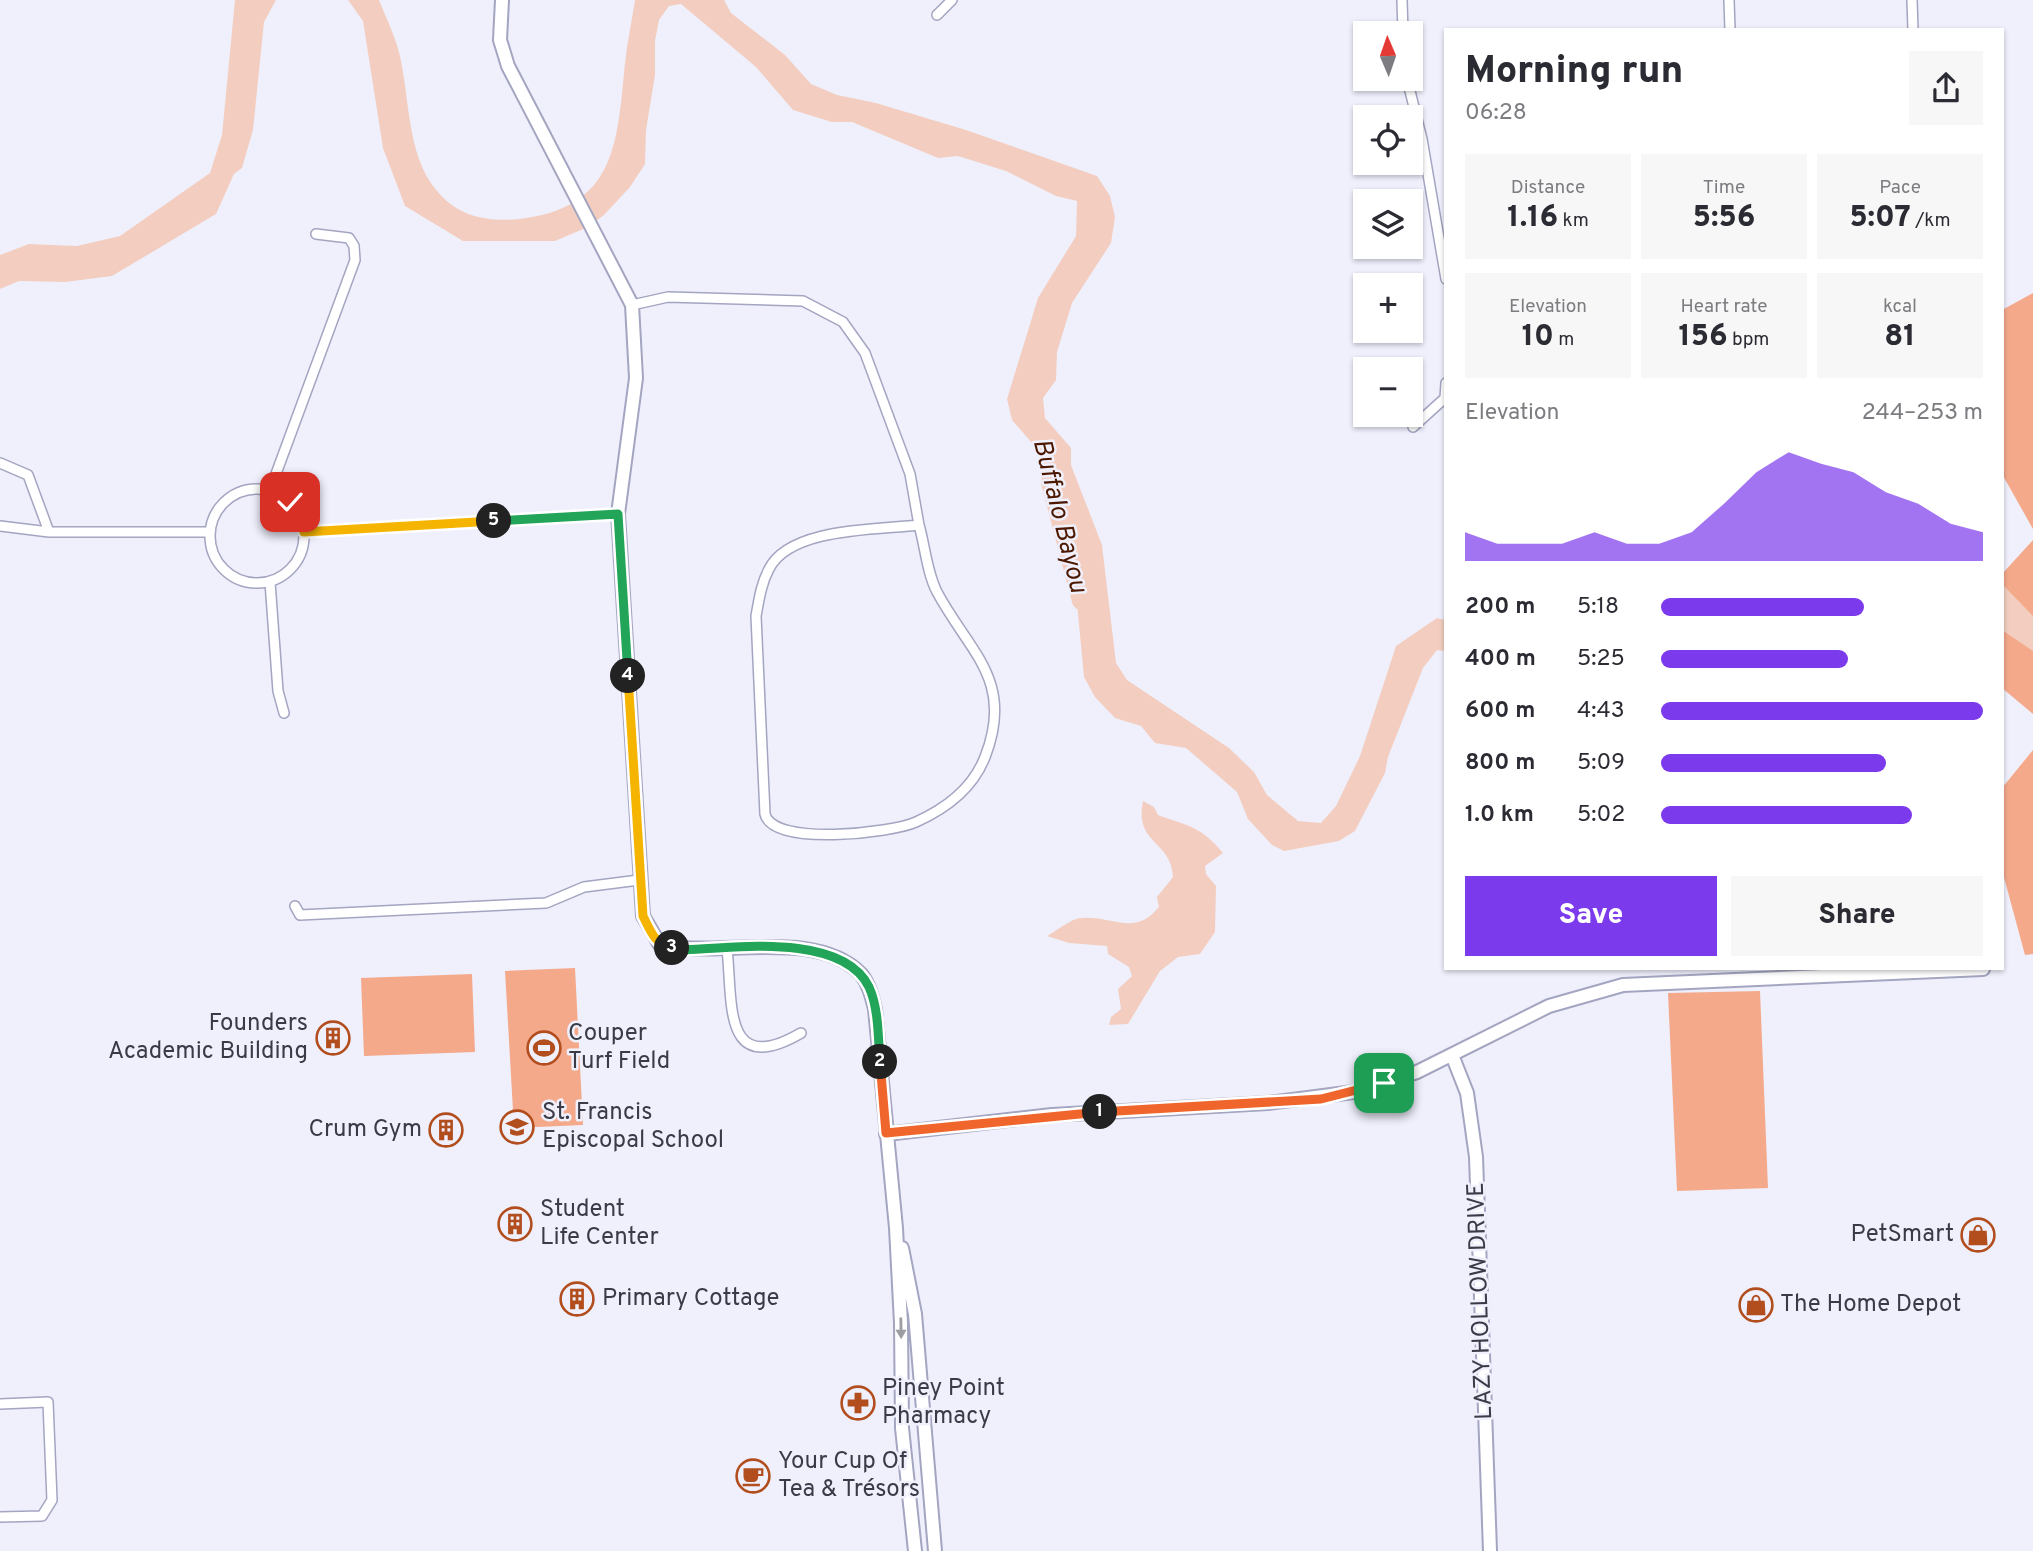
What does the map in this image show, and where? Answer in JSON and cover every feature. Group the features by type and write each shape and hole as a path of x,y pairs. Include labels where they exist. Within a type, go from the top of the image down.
{"street":[{"path":"502,0 500,40 508,65 632,305 636,378 618,514 643,916 660,945 681,950 812,950 840,960 862,976 873,999 895,1228 901,1323 902,1428 915,1551"},
{"path":"937,15 952,0"},
{"path":"1402,0 1403,21"},
{"path":"1728,0 1730,28"},
{"path":"1912,0 1913,28"},
{"path":"1410,91 1423,146 1444,267"},
{"path":"270,490 355,260 354,246 349,238 316,234"},
{"path":"632,305 668,297 803,300 843,322 865,353 910,474 919,525 936,590 984,661 992,690 995,721 984,758 972,779 952,802 914,823 876,832 815,834 776,828 767,820 765,814 756,616 760,591 770,566 797,543 814,537 919,525"},
{"path":"1423,418 1444,399"},
{"path":"0,463 28,475 48,532"},
{"path":"253,489 270,490 290,502 301,518 304,532 302,550 293,566 270,582 258,583 234,577 218,563 212,549 210,532 215,514 229,498 253,489"},
{"path":"304,532 618,514"},
{"path":"0,526 48,532 210,532"},
{"path":"270,582 278,691 284,713"},
{"path":"295,906 300,915 546,903 584,887 639,880"},
{"path":"727,948 735,1027 745,1043 761,1049 783,1043 801,1033"},
{"path":"886,1133 1052,1115 1321,1099 1384,1083 1452,1055 1549,1006 1623,985 1650,981 1955,970"},
{"name":"LAZY HOLLOW DRIVE","path":"1452,1055 1467,1093 1476,1157 1490,1551"},
{"path":"895,1228 915,1314 935,1551"},
{"path":"0,1404 48,1402 52,1500 42,1516 0,1517"}],"shaded area":[{"path":"235,0 276,0 264,22 253,130 242,168 234,174 216,214 112,276 65,282 19,281 0,289 0,255 29,244 77,246 120,236 210,173 222,135"},
{"path":"348,0 379,0 397,45 414,141 427,177 446,200 475,216 507,220 551,212 576,201 593,186 606,166 614,144 635,0 724,0 731,13 785,55 811,84 837,95 876,103 966,130 1097,176 1110,196 1115,217 1111,243 1072,303 1057,352 1056,380 1043,398 1045,418 1071,448 1071,465 1102,545 1116,663 1127,680 1229,748 1254,772 1267,795 1298,821 1321,823 1336,806 1360,756 1396,646 1437,618 1444,620 1444,651 1437,650 1423,668 1388,757 1385,773 1355,831 1339,841 1284,851 1272,845 1248,819 1237,792 1186,748 1155,743 1141,726 1115,718 1095,697 1084,677 1072,551 1038,450 1012,420 1007,399 1038,298 1076,236 1077,201 1056,196 1006,171 958,156 938,158 852,122 832,122 793,110 756,67 681,4 669,6 659,20 655,41 655,75 646,130 645,164 630,187 604,215 588,227 555,241 463,241 405,206 383,148 363,21"},
{"path":"2033,293 2033,529 2004,478 2004,309"},
{"path":"2033,540 2033,714 2004,690 2004,572"},
{"path":"2004,586 2033,616 2033,651 2004,631"},
{"path":"2033,750 2033,954 2025,955 2004,877 2004,786"},
{"path":"1143,801 1154,807 1158,815 1201,832 1223,853 1205,866 1206,874 1216,886 1215,932 1200,954 1178,957 1160,971 1128,1024 1109,1025 1111,1017 1121,1009 1118,989 1132,976 1129,967 1108,954 1107,946 1069,943 1047,936 1078,919 1093,918 1123,923 1141,921 1159,907 1157,897 1173,877 1166,855 1144,826"},
{"name":"Couper Turf Field","path":"575,968 583,1125 514,1128 505,971"},
{"path":"472,974 475,1052 364,1056 361,978"},
{"path":"1760,991 1768,1188 1677,1191 1668,993"}],"waterway":[{"name":"Buffalo Bayou","path":"1050,482 1081,601"}],"place":[{"name":"Founders Academic Building","path":"333,1038"},
{"name":"Couper Turf Field","path":"544,1048"},
{"name":"St. Francis Episcopal School","path":"517,1127"},
{"name":"Crum Gym","path":"446,1130"},
{"name":"Student Life Center","path":"515,1224"},
{"name":"PetSmart","path":"1978,1235"},
{"name":"Primary Cottage","path":"577,1299"},
{"name":"The Home Depot","path":"1756,1305"},
{"name":"Piney Point Pharmacy","path":"858,1403"},
{"name":"Your Cup Of Tea & Trésors","path":"753,1476"}],"route":[{"path":"290,502 301,518 304,532 618,514 643,916 654,939 660,945 681,950 812,950 840,960 862,976 870,989 875,1009 886,1133 1052,1115 1321,1099 1384,1083"}]}
